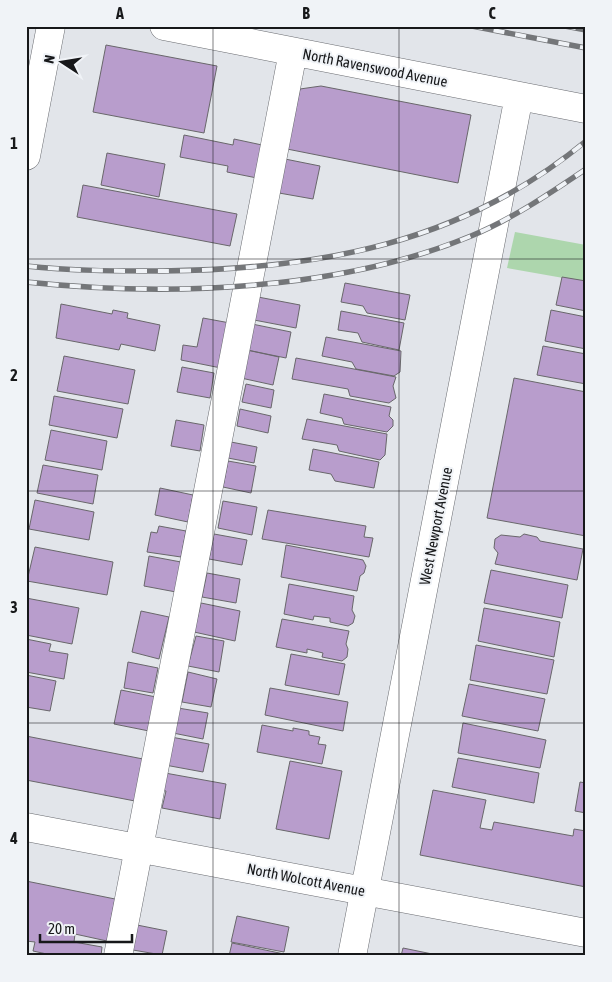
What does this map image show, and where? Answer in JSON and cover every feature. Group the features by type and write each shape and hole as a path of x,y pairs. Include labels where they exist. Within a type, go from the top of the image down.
{"street":[{"path":"26,156 52,26"},
{"name":"North Ravenswood Avenue","path":"164,26 586,109"},
{"path":"118,956 293,52"},
{"name":"West Newport Avenue","path":"352,956 519,96"},
{"name":"North Wolcott Avenue","path":"26,827 586,934"}],"green space":[{"path":"515,232 586,245 586,282 507,268"}],"building":[{"path":"106,45 217,66 204,133 93,112"},
{"path":"321,86 471,115 458,183 287,149 300,89"},
{"path":"184,135 233,145 234,139 262,145 257,178 227,172 228,166 180,157"},
{"path":"107,153 165,164 159,197 101,185"},
{"path":"285,159 320,166 313,199 279,193"},
{"path":"83,185 237,214 230,246 77,217"},
{"path":"562,277 586,281 586,311 556,305"},
{"path":"345,283 410,295 405,320 367,313 363,306 341,302"},
{"path":"258,297 300,305 296,328 254,320"},
{"path":"61,304 112,314 113,310 128,313 127,318 160,325 155,351 121,344 119,350 56,338"},
{"path":"551,310 586,317 586,349 545,341"},
{"path":"341,311 404,323 399,350 362,342 358,333 338,330"},
{"path":"203,318 230,323 221,368 181,360 183,345 197,347"},
{"path":"252,324 291,332 286,358 247,350"},
{"path":"326,337 401,351 400,372 394,376 356,369 352,362 322,356"},
{"path":"543,346 586,354 586,384 537,375"},
{"path":"247,350 279,357 273,385 241,378"},
{"path":"64,356 135,370 128,404 57,391"},
{"path":"296,358 396,377 393,386 396,398 389,403 350,396 348,389 292,379"},
{"path":"182,367 214,373 210,398 177,392"},
{"path":"514,378 586,392 586,536 487,518"},
{"path":"246,384 274,390 271,408 242,402"},
{"path":"324,394 391,407 389,416 393,420 393,426 387,432 344,424 342,418 320,413"},
{"path":"54,396 123,409 117,438 49,425"},
{"path":"240,409 271,416 268,433 237,426"},
{"path":"307,419 387,434 385,455 380,460 339,451 337,445 302,439"},
{"path":"176,420 204,425 200,451 171,446"},
{"path":"51,430 107,441 102,470 45,460"},
{"path":"231,442 257,447 254,463 228,458"},
{"path":"313,449 379,462 374,488 335,481 331,474 309,470"},
{"path":"228,461 256,466 251,493 223,487"},
{"path":"43,465 98,475 93,504 37,493"},
{"path":"160,488 193,495 188,522 155,515"},
{"path":"35,500 94,512 89,540 29,529"},
{"path":"223,501 257,507 252,535 218,528"},
{"path":"268,510 366,526 364,537 373,538 369,557 262,539"},
{"path":"159,526 186,531 181,557 147,552 151,532 157,533"},
{"path":"214,534 247,540 242,565 209,559"},
{"path":"524,534 537,537 540,541 583,549 577,580 495,564 498,553 494,548 495,539 501,535 520,537"},
{"path":"286,545 363,560 366,566 364,573 360,576 357,591 281,577"},
{"path":"35,547 113,562 107,595 27,581"},
{"path":"149,556 181,562 176,592 144,586"},
{"path":"491,570 568,585 562,618 484,603"},
{"path":"207,573 240,579 236,603 202,597"},
{"path":"289,584 354,596 352,610 355,616 353,623 348,626 330,622 330,618 314,616 313,620 284,614"},
{"path":"26,598 79,608 72,644 26,635"},
{"path":"201,603 240,611 235,641 194,632"},
{"path":"484,608 560,622 554,657 478,641"},
{"path":"141,611 169,617 159,659 132,652"},
{"path":"282,619 349,631 346,644 348,649 347,657 342,661 322,657 323,653 307,649 307,653 276,647"},
{"path":"196,636 224,641 219,672 188,666"},
{"path":"26,639 51,644 49,651 68,654 64,679 26,672"},
{"path":"476,645 554,660 547,694 470,680"},
{"path":"291,654 345,664 339,695 285,685"},
{"path":"128,662 158,668 153,693 124,688"},
{"path":"188,672 217,679 211,707 182,702"},
{"path":"26,675 56,681 50,711 26,707"},
{"path":"469,684 545,699 538,731 462,716"},
{"path":"270,688 348,702 343,731 265,715"},
{"path":"121,690 156,697 149,731 114,724"},
{"path":"178,708 208,713 203,739 173,733"},
{"path":"463,723 546,740 540,768 458,753"},
{"path":"262,725 293,731 293,728 309,731 309,735 320,737 318,744 326,745 322,764 257,752"},
{"path":"26,736 143,759 135,801 26,780"},
{"path":"171,737 209,744 203,772 165,765"},
{"path":"458,758 539,773 534,803 452,787"},
{"path":"290,761 342,771 329,839 276,829"},
{"path":"165,773 226,784 220,819 162,808 166,791 161,790"},
{"path":"580,782 586,783 586,813 575,811"},
{"path":"433,790 486,800 480,828 492,830 494,822 573,836 574,829 586,831 586,887 420,855"},
{"path":"26,881 115,899 107,941 75,934 74,942 102,947 101,956 56,956 33,951 35,942 26,941"},
{"path":"237,916 289,927 284,952 231,942"},
{"path":"137,925 167,931 162,955 133,950"},
{"path":"232,943 284,954 284,956 229,956"},
{"path":"403,948 442,956 401,956"}],"railway":[{"path":"472,26 586,48"},
{"path":"565,26 586,30"},
{"path":"26,266 112,271 221,269 278,264 333,256 387,244 439,227 489,204 538,176 586,141"},
{"path":"26,282 81,287 195,289 309,279 365,268 420,254 471,236 501,222 586,169"}]}
